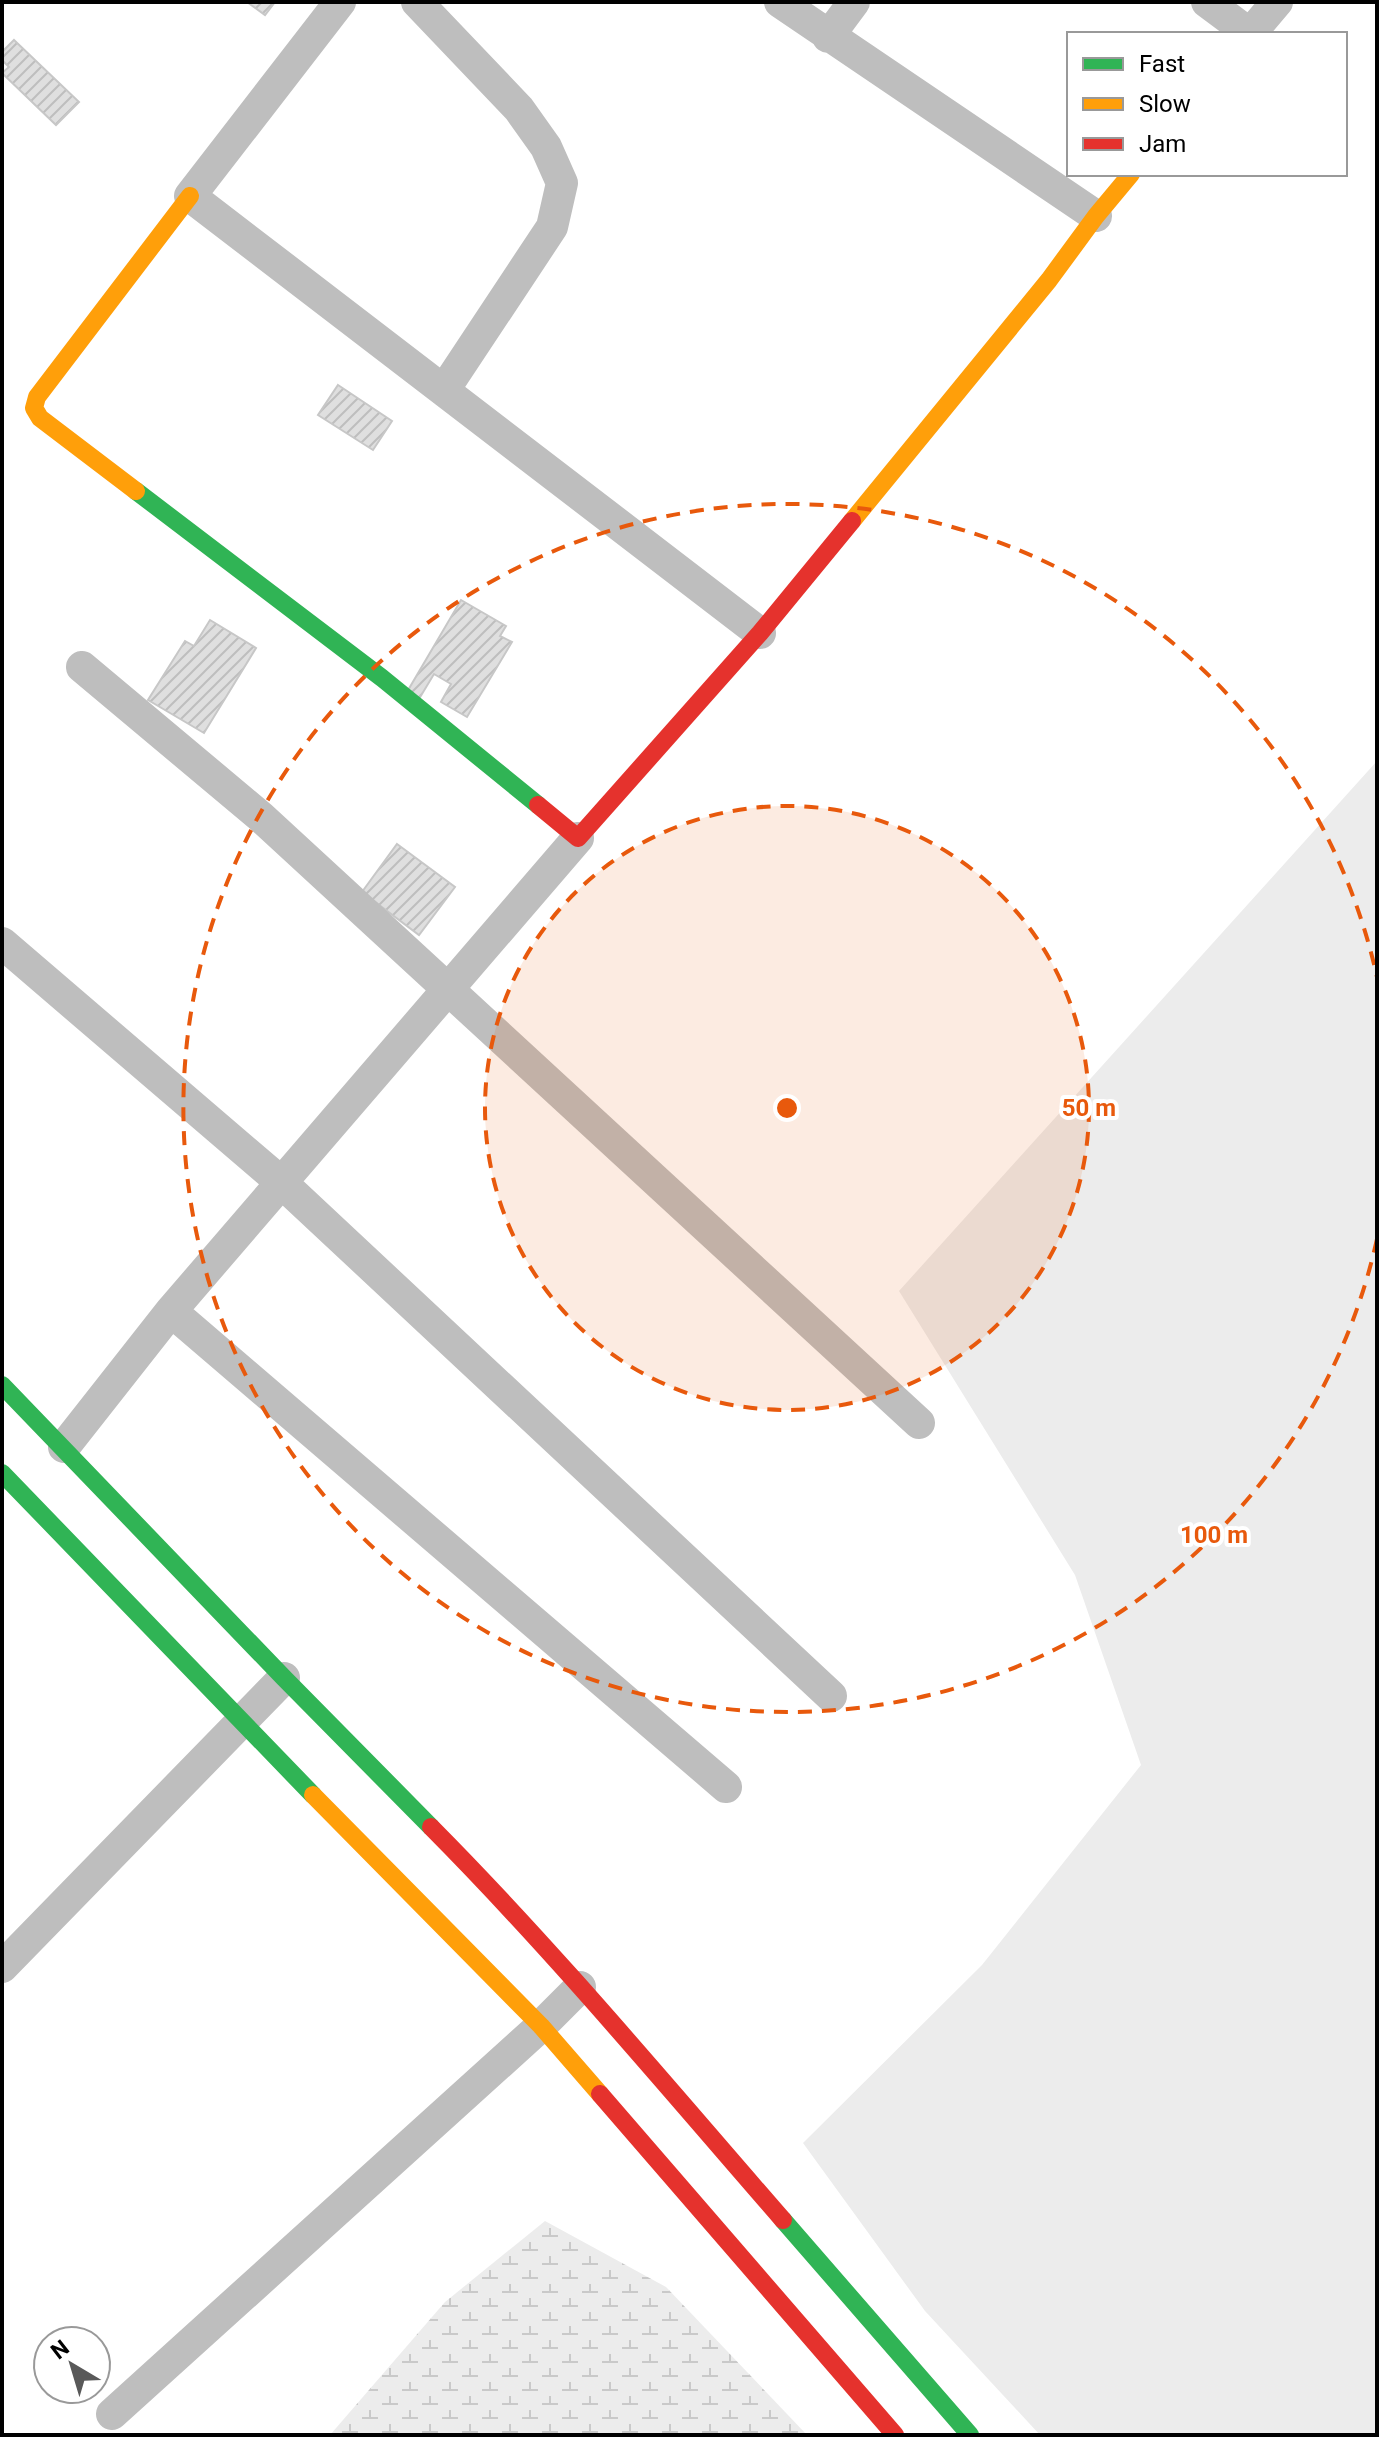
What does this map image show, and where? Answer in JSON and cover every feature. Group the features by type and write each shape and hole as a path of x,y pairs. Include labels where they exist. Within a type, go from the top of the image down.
{"main road":[{"path":"190,196 37,397 34,408 40,418 382,678 578,838 760,633 1049,280 1129,176"},
{"path":"2,1385 470,1866 580,1987 970,2435"},
{"path":"2,1473 240,1722 541,2026 895,2435"}],"street":[{"path":"340,2 190,196 760,633"},
{"path":"417,2 519,109 546,147 562,183 552,227 444,390"},
{"path":"780,2 1096,216"},
{"path":"828,37 854,2"},
{"path":"1207,2 1247,32"},
{"path":"1252,32 1277,2"},
{"path":"82,667 261,817 919,1423"},
{"path":"64,1447 171,1311 578,838"},
{"path":"2,943 282,1183 831,1696"},
{"path":"171,1311 726,1787"},
{"path":"2,1967 284,1678"},
{"path":"112,2414 541,2026 580,1987"}],"green space":[{"path":"1377,761 1377,2435 1040,2435 925,2311 803,2143 982,1965 1141,1765 1075,1575 899,1291"},
{"path":"545,2221 666,2287 807,2435 330,2435 445,2302"}],"building":[{"path":"247,2 275,2 265,15"},
{"path":"14,40 79,102 56,125 2,73 9,67 2,60 2,52"},
{"path":"338,385 392,421 373,450 318,415"},
{"path":"461,600 506,626 500,636 512,642 467,717 441,702 451,684 434,674 419,699 407,692"},
{"path":"210,620 256,648 204,733 148,700 185,641 194,646"},
{"path":"397,844 455,887 419,935 362,892"}],"traffic: fast":[{"path":"136,491 382,678 538,805"},
{"path":"2,1385 431,1827"},
{"path":"2,1473 313,1795"},
{"path":"783,2220 970,2435"}],"traffic: slow":[{"path":"852,521 1049,280 1129,176"},
{"path":"136,491 40,418 34,408 37,397 190,196"},
{"path":"313,1795 541,2026 600,2094"}],"traffic: jam":[{"path":"538,805 578,838 760,633 852,521"},
{"path":"431,1827 567,1971 783,2220"},
{"path":"600,2094 895,2435"}]}
